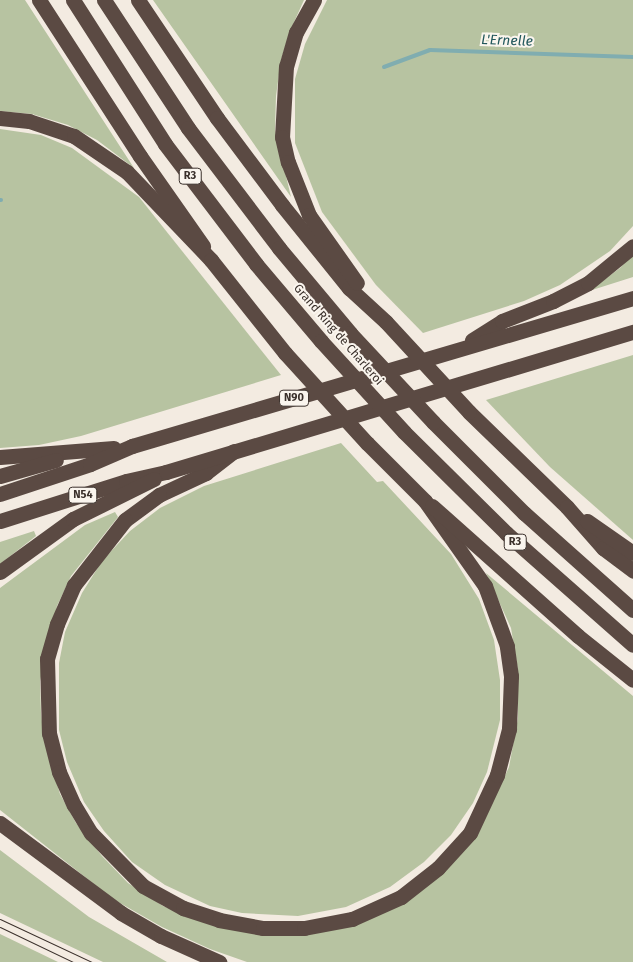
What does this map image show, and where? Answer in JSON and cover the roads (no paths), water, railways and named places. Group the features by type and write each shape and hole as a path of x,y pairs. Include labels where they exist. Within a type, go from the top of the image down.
{"highway":[{"path":"39,0 140,156 194,228 211,260"},
{"name":"Grand Ring de Charleroi","path":"73,0 165,144 256,264 321,342 404,432 506,533 633,645"},
{"name":"Grand Ring de Charleroi","path":"104,0 188,128 279,248 350,333 433,422 524,513 633,610"},
{"path":"138,0 217,118 282,205 349,288 371,305"},
{"path":"314,0 296,32 286,66 282,137 288,162 309,215 371,305 386,322 469,412 568,508 603,548 633,572"},
{"path":"0,118 52,127 96,148 146,190 211,260 285,353 367,443 425,501 485,586 507,646 511,676 509,729 497,775 470,833 438,868 401,897 352,919 304,928 263,928 219,920 183,908 143,886 91,833 58,772 49,733 46,687 47,659 57,624 74,585 93,557 125,520 159,495 206,473 234,451"},
{"path":"457,350 502,321 588,283 633,246"},
{"name":"N90","path":"0,476 86,452 132,446 633,298"},
{"path":"0,572 73,518 132,493 166,472 633,332"},
{"path":"597,342 633,342"},
{"name":"N54","path":"0,494 90,464 132,446"},
{"path":"0,457 86,452"},
{"name":"N54","path":"0,521 126,480 166,472"},
{"path":"425,501 447,516 564,624 633,680"},
{"path":"568,508 633,553"},
{"path":"0,823 121,913 161,936 219,962"},
{"path":"0,836 26,844"}],"waterway":[{"name":"L'Ernelle","path":"384,67 430,50 633,57"}],"tram line":[{"path":"0,919 92,962"},
{"path":"0,927 73,962"}]}
